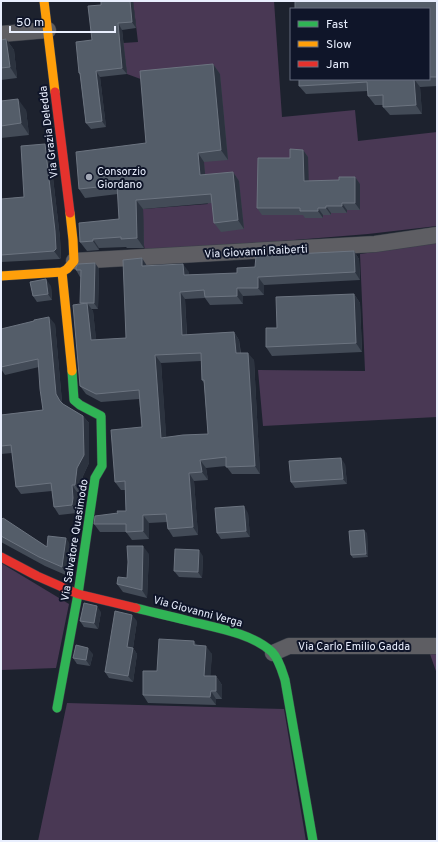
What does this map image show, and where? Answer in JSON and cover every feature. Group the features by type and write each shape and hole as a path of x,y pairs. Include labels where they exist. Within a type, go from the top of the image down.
{"street":[{"name":"Via Grazia Deledda","path":"44,1 73,240 74,261"},
{"path":"1,34 48,30"},
{"name":"Via Giovanni Raiberti","path":"74,261 375,244 437,235"},
{"path":"1,276 62,272 68,269 74,261"},
{"name":"Via Salvatore Quasimodo","path":"57,708 78,594 95,478 102,466 101,416 74,400 62,272"},
{"name":"Via Giovanni Verga","path":"1,557 37,576 78,594 232,632 262,644 273,652"},
{"name":"Via Carlo Emilio Gadda","path":"273,652 288,646 437,646"},
{"path":"273,652 285,680 314,841"}],"shaded area":[{"path":"133,1 274,1 282,117 355,110 358,141 437,132 437,226 368,234 145,252 143,209 208,204 146,81 127,74 123,43 138,42"},
{"path":"437,243 437,417 263,426 258,370 365,371 360,254"},
{"path":"1,563 69,604 56,668 1,670"},
{"path":"437,652 437,674 430,654"},
{"path":"67,703 284,709 306,841 38,841"}],"building":[{"path":"101,1 130,1 132,22 118,23 122,68 96,71 102,121 86,123 76,42 92,40 88,6 101,5"},
{"path":"295,1 437,1 437,77 430,77 430,8 295,8"},
{"path":"6,39 10,67 1,68 1,40"},
{"path":"213,64 221,150 198,153 200,175 233,172 238,220 214,223 211,194 136,200 137,238 121,239 121,237 93,239 93,241 80,242 79,223 119,219 117,185 79,189 76,152 146,143 140,71"},
{"path":"299,80 414,80 416,105 383,107 383,95 368,96 367,82 299,86"},
{"path":"18,99 21,123 1,126 1,101"},
{"path":"45,144 56,249 54,251 1,255 1,199 24,197 21,146"},
{"path":"290,149 303,150 304,181 339,180 339,177 355,177 355,203 342,203 342,206 326,206 326,208 318,208 318,211 300,211 300,208 257,208 258,158 290,158"},
{"path":"354,251 355,272 258,277 258,288 237,288 237,296 205,297 204,290 180,292 182,335 234,332 236,353 248,353 255,466 226,467 226,457 200,460 202,472 189,473 193,527 168,529 166,514 143,515 143,531 126,532 126,524 94,524 95,516 118,513 117,511 126,511 125,481 115,482 111,430 142,427 139,390 96,394 80,386 73,305 87,303 91,340 126,338 123,260 142,258 142,266 183,264 184,275 237,273 237,268 255,267 256,256","holes":["201,353 202,380 204,380 208,434 161,438 155,355"]},
{"path":"95,263 94,303 80,303 81,270 76,270 76,267 78,264"},
{"path":"46,279 48,294 33,296 30,282"},
{"path":"354,294 356,343 266,347 266,328 277,328 276,297"},
{"path":"49,317 56,394 63,404 83,416 84,455 77,468 75,485 72,485 72,505 54,507 51,483 16,487 11,445 1,446 1,415 43,410 38,359 1,367 1,329"},
{"path":"341,458 343,479 291,482 289,461"},
{"path":"244,506 246,531 217,533 215,508"},
{"path":"3,518 47,547 48,536 66,538 62,567 39,557 1,536 1,520"},
{"path":"364,530 366,554 351,555 349,531"},
{"path":"127,546 143,546 142,590 117,584 118,577 127,578"},
{"path":"175,549 199,550 198,572 174,571"},
{"path":"84,603 97,606 94,623 80,621"},
{"path":"115,611 132,615 127,647 133,648 128,676 105,672"},
{"path":"159,639 194,641 194,645 206,646 204,676 216,676 216,691 211,691 210,697 143,695 143,671 157,671"},
{"path":"76,645 88,648 86,660 73,658"}],"traffic: fast":[{"path":"57,708 78,594 95,478 102,466 101,416 80,405 74,400 72,371"},
{"path":"136,608 235,632 264,646 277,658 285,680 313,841"}],"traffic: slow":[{"path":"44,1 55,92"},
{"path":"1,276 62,272 67,269 74,261 70,213"},
{"path":"62,272 72,371"}],"traffic: jam":[{"path":"55,92 70,213"},
{"path":"1,557 37,576 78,594 136,608"}],"place":[{"name":"Consorzio Giordano","path":"89,177"}]}
